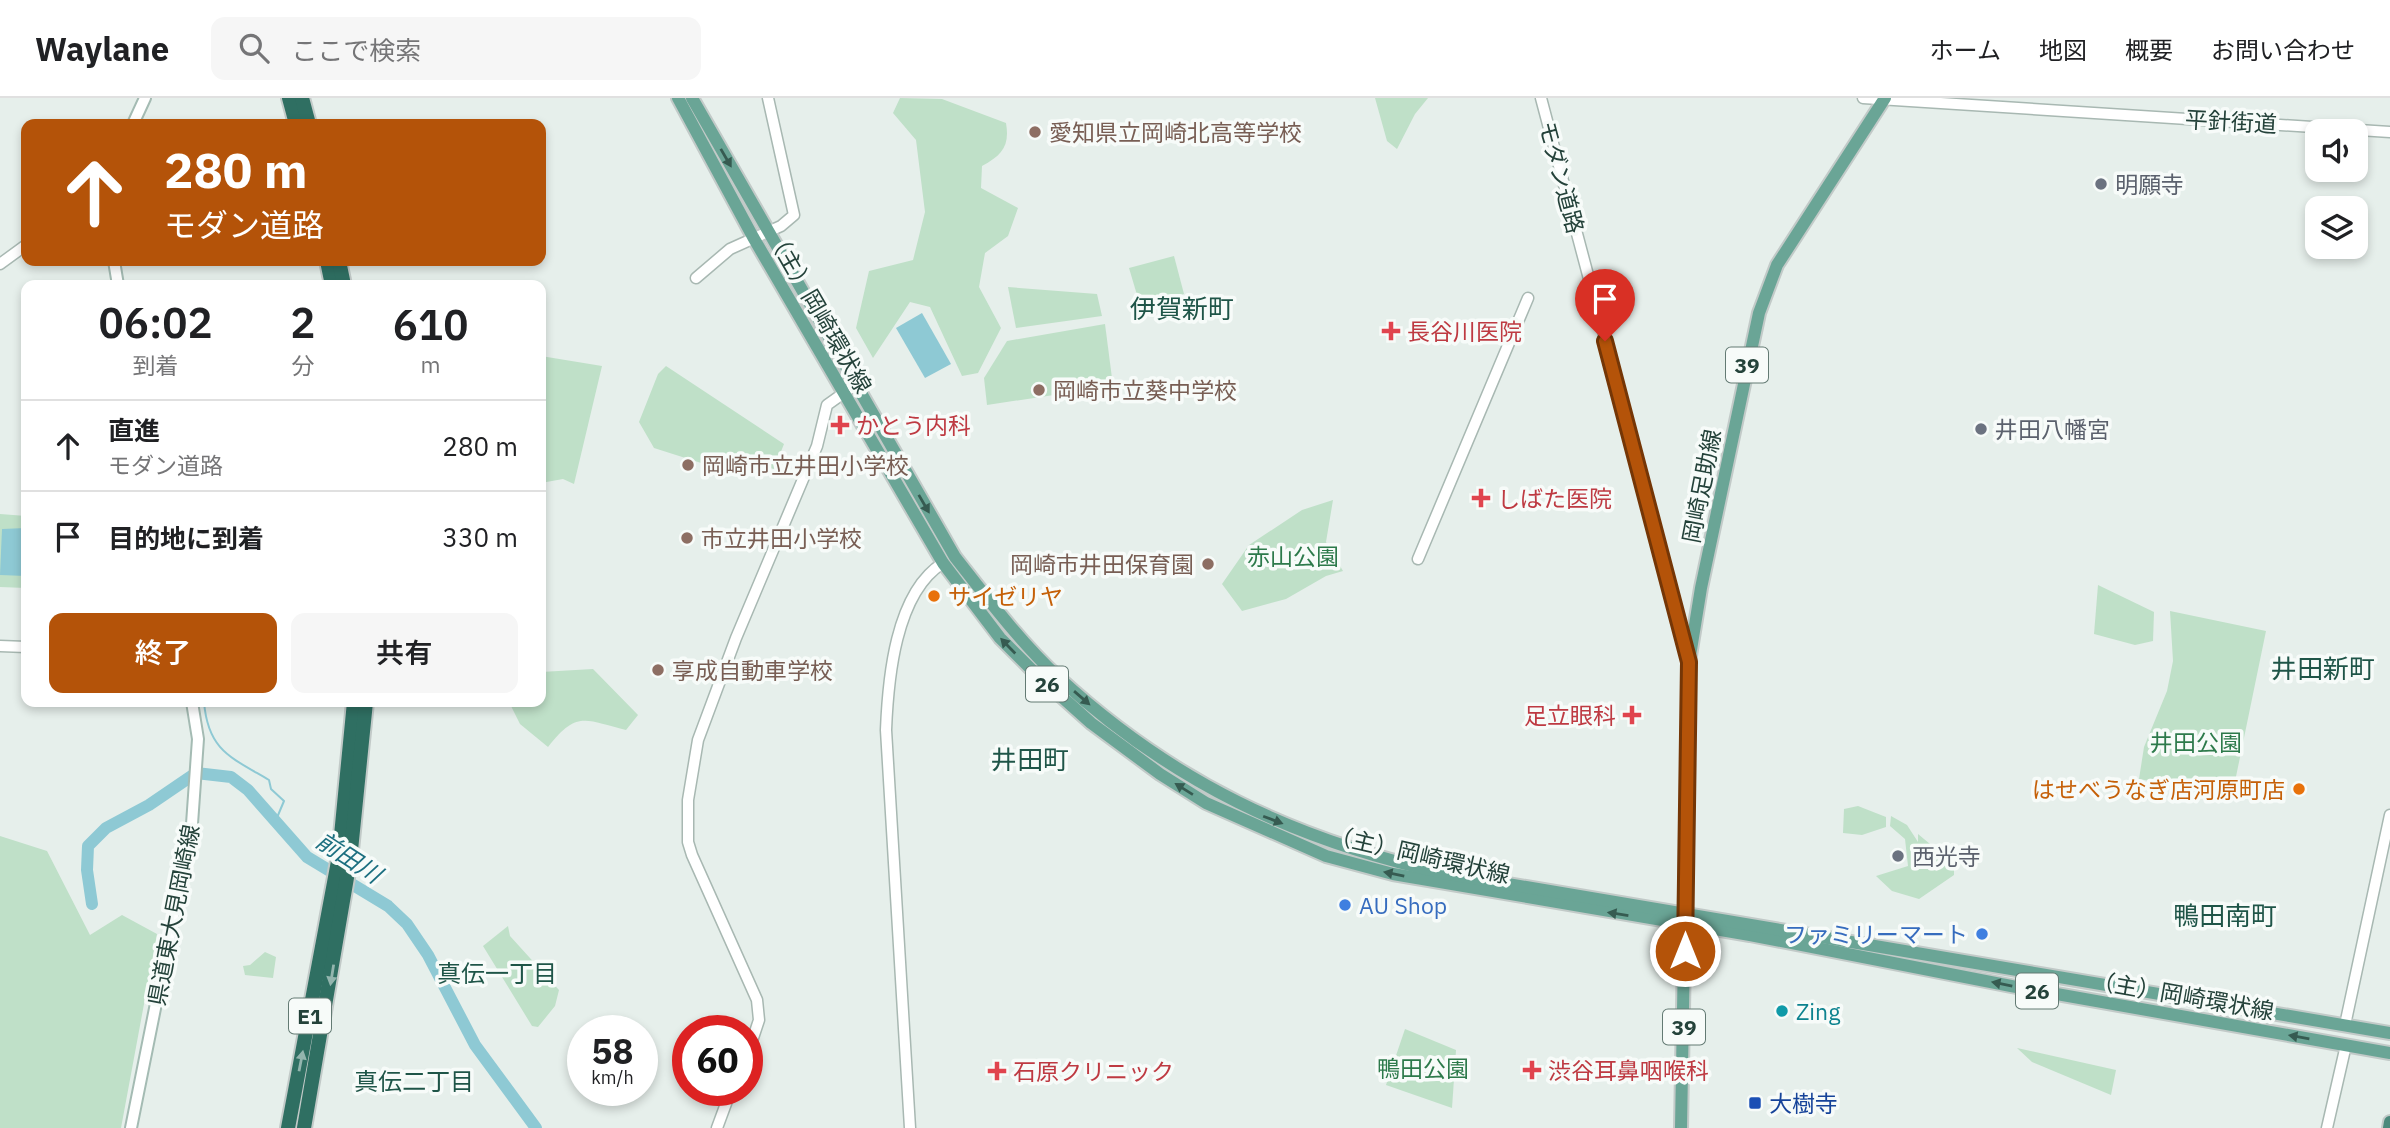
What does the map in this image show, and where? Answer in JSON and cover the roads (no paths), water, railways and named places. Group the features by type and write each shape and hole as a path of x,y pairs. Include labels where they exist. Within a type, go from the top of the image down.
{"highway":[{"path":"289,98 295,119"},
{"path":"302,98 308,119"},
{"name":"E1","path":"344,858 354,707"},
{"name":"E1","path":"304,1128 365,707"},
{"name":"E1","path":"288,1128 337,906"},
{"path":"2389,1128 2390,1122"}],"main road":[{"path":"135,119 145,98"},
{"name":"（主）岡崎環状線","path":"678,98 753,237 943,564 1000,638 1091,723 1160,774 1206,803 1326,856 1378,871 2390,1033"},
{"name":"（主）岡崎環状線","path":"692,98 955,557 1005,620 1058,677 1095,709 1169,763 1262,816 1390,861 2390,1053"},
{"name":"岡崎足助線","path":"1681,1128 1689,662 1701,588 1759,313 1777,265 1884,99"},
{"name":"県道東大見岡崎線","path":"131,1128 192,824 198,739 193,707"}],"street":[{"path":"696,278 730,249 792,219 795,211 768,98"},
{"name":"モダン道路","path":"1541,98 1670,580 1689,662"},
{"name":"平針街道","path":"1863,98 2390,132"},
{"path":"0,264 21,249"},
{"path":"1418,559 1528,298"},
{"path":"758,1015 757,1000 692,855 687,830 689,788 698,740 736,638 817,446 827,405 855,386"},
{"path":"910,1128 886,730 888,679 902,625 912,603 935,568 943,564"},
{"path":"0,646 21,647"},
{"path":"2345,1025 2390,815"},
{"path":"2328,1128 2346,1045"},
{"path":"717,1128 725,1106"}],"water":[{"path":"922,313 951,364 925,378 896,328"},
{"path":"21,528 21,576 0,575 2,529"}],"waterway":[{"path":"205,707 210,731 216,742 232,758 269,780 271,789 284,801 276,820"},
{"name":"前田川","path":"92,904 87,870 88,846 106,828 149,805 196,773 231,777 248,790 307,857 388,906 407,924 428,955 475,1045 536,1128"}],"place":[{"name":"愛知県立岡崎北高等学校","path":"1035,132"},
{"name":"明願寺","path":"2101,184"},
{"name":"長谷川医院","path":"1391,331"},
{"name":"岡崎市立葵中学校","path":"1039,390"},
{"name":"かとう内科","path":"840,425"},
{"name":"井田八幡宮","path":"1981,429"},
{"name":"岡崎市立井田小学校","path":"688,465"},
{"name":"しばた医院","path":"1481,498"},
{"name":"市立井田小学校","path":"687,538"},
{"name":"岡崎市井田保育園","path":"1208,564"},
{"name":"サイゼリヤ","path":"934,596"},
{"name":"享成自動車学校","path":"658,670"},
{"name":"足立眼科","path":"1632,715"},
{"name":"はせべうなぎ店河原町店","path":"2299,789"},
{"name":"西光寺","path":"1898,856"},
{"name":"AU Shop","path":"1345,905"},
{"name":"ファミリーマート","path":"1982,934"},
{"name":"Zing","path":"1782,1011"},
{"name":"渋谷耳鼻咽喉科","path":"1532,1070"},
{"name":"石原クリニック","path":"997,1071"},
{"name":"大樹寺","path":"1755,1103"}],"district":[{"name":"伊賀新町","path":"1182,308"},
{"name":"井田新町","path":"2323,668"},
{"name":"井田町","path":"1030,759"},
{"name":"鴨田南町","path":"2225,915"},
{"name":"真伝一丁目","path":"497,973"},
{"name":"真伝二丁目","path":"414,1081"}],"park label":[{"name":"赤山公園","path":"1293,556"},
{"name":"井田公園","path":"2196,742"},
{"name":"鴨田公園","path":"1423,1068"}]}
